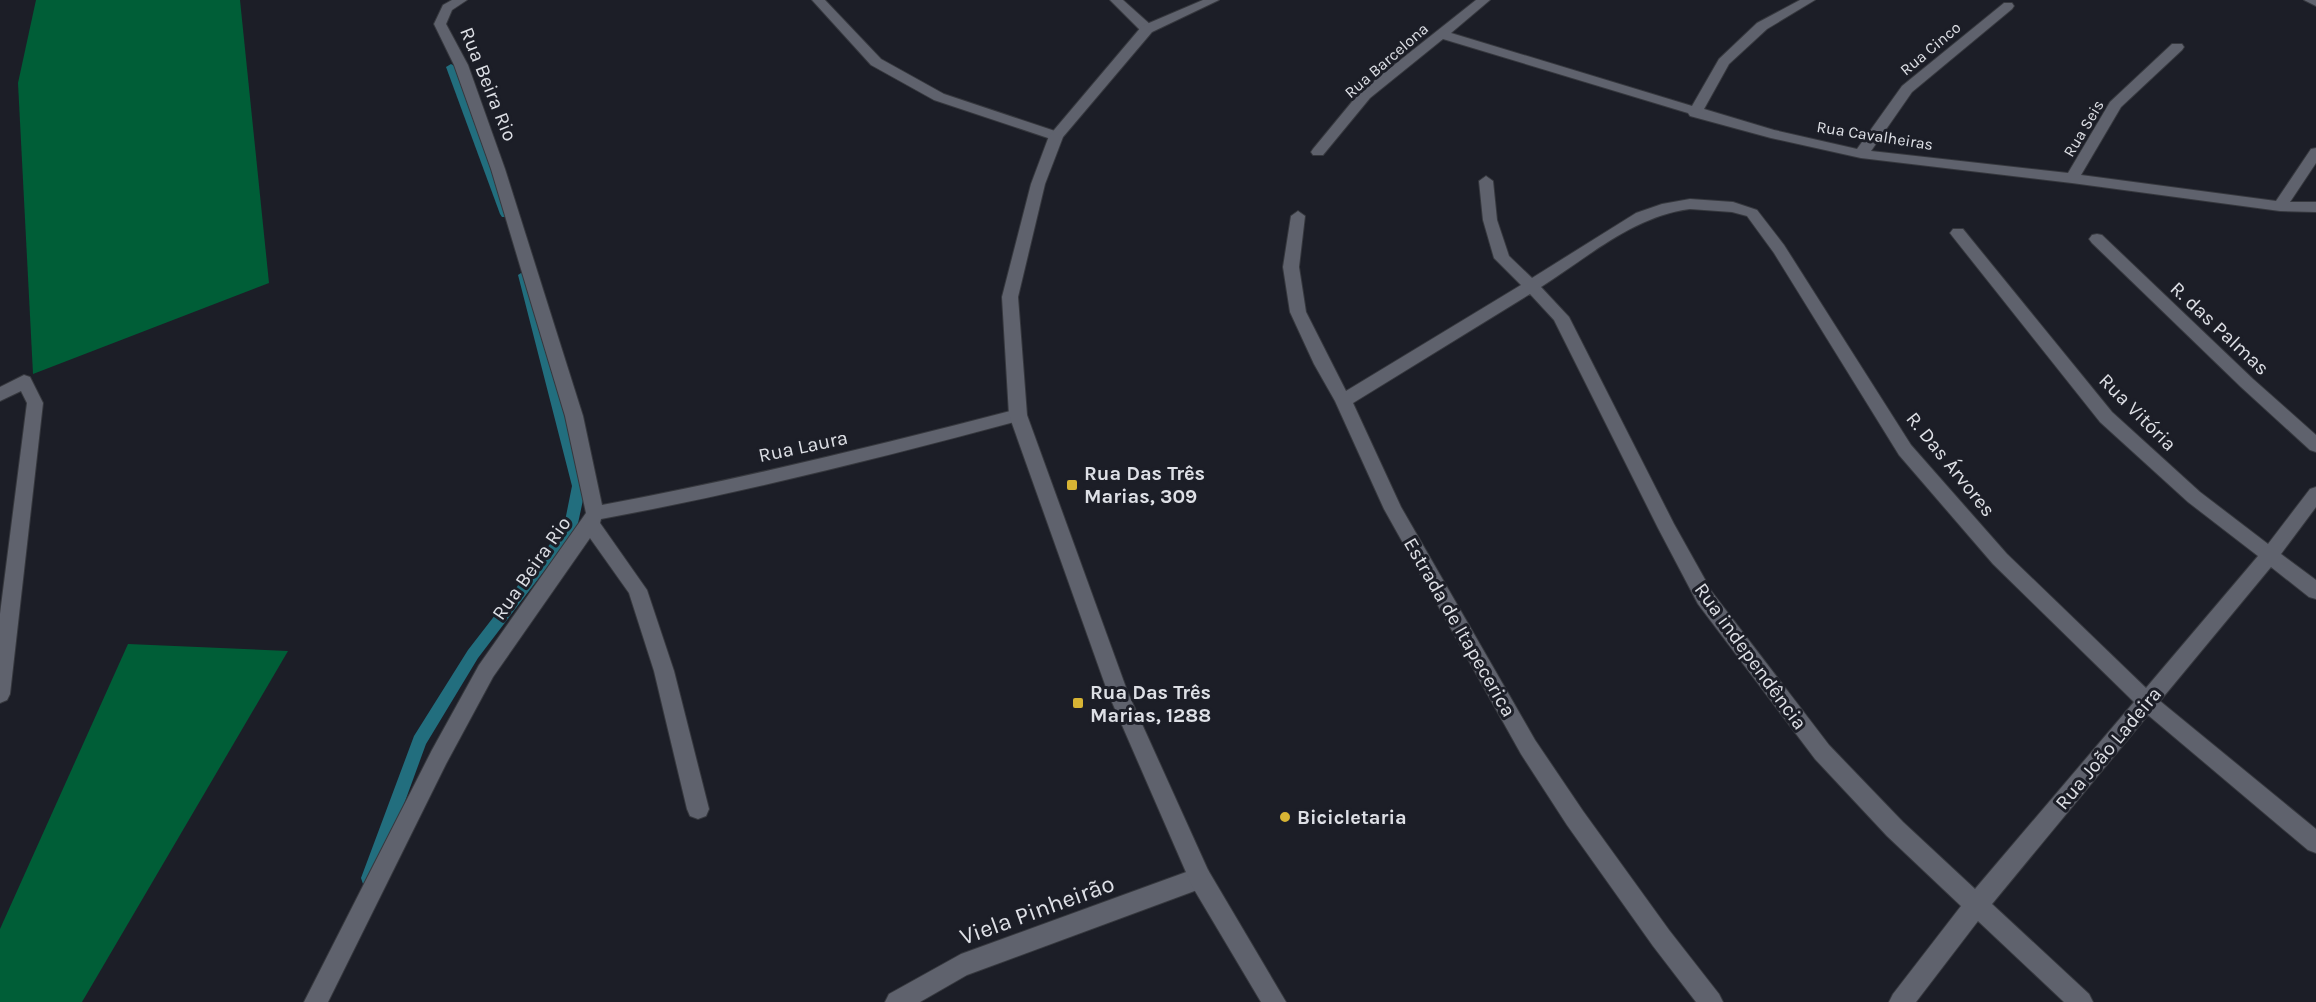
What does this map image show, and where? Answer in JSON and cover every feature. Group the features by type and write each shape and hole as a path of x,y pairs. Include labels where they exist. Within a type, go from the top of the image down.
{"street":[{"path":"818,0 876,62 939,97 1056,136"},
{"path":"1116,0 1147,29"},
{"path":"1213,0 1147,29 1056,136 1038,184 1010,297 1018,415 1118,693 1200,878 1274,1002"},
{"name":"Rua Barcelona","path":"1318,152 1365,95 1484,0"},
{"path":"1695,113 1724,62 1762,26 1809,0"},
{"path":"2310,0 2316,2"},
{"name":"Rua Beira Rio","path":"316,1002 439,757 486,671 592,518 574,416 498,170 461,65 441,24 447,8 459,1"},
{"name":"Rua Cinco","path":"1861,154 1907,89 2008,6"},
{"name":"Rua Cavalheiras","path":"1441,33 1695,113 1771,134 1861,154 2072,178 2280,206 2316,207"},
{"name":"Rua Seis","path":"2072,178 2115,105 2177,47"},
{"path":"2280,206 2316,152"},
{"name":"Rua independência","path":"1486,181 1490,220 1502,258 1561,317 1667,528 1705,598 1822,752 1895,829 2081,1002"},
{"name":"R. Das Árvores","path":"1343,401 1652,211 1697,204 1733,207 1752,213 1779,249 1905,450 2000,559 2147,702 2316,843"},
{"name":"Estrada de Itapecerica","path":"1298,216 1291,267 1298,312 1322,364 1343,401 1393,509 1528,747 1575,818 1711,1002"},
{"name":"Rua Vitória","path":"1958,233 2106,417 2194,497 2316,591"},
{"name":"R. das Palmas","path":"2097,239 2231,368 2316,445"},
{"path":"0,395 24,381 35,403 0,694"},
{"name":"Rua Laura","path":"592,518 867,455 1018,415"},
{"name":"Rua João Ladeira","path":"1901,1002 1976,905 2269,556 2316,494"},
{"path":"592,518 638,590 664,671 698,809"},
{"name":"Viela Pinheirão","path":"897,1002 961,966 1200,878"}],"green space":[{"path":"36,0 240,0 269,283 33,374 18,83"},
{"path":"128,644 288,651 82,1002 0,1002 0,929"}],"waterway":[{"path":"451,67 506,214"},
{"path":"369,878 419,741 473,654 570,528 579,486 524,275"}],"place":[{"name":"Rua Das Três Marias, 309","path":"1072,485"},
{"name":"Rua Das Três Marias, 1288","path":"1078,703"},
{"name":"Bicicletaria","path":"1285,817"}]}
